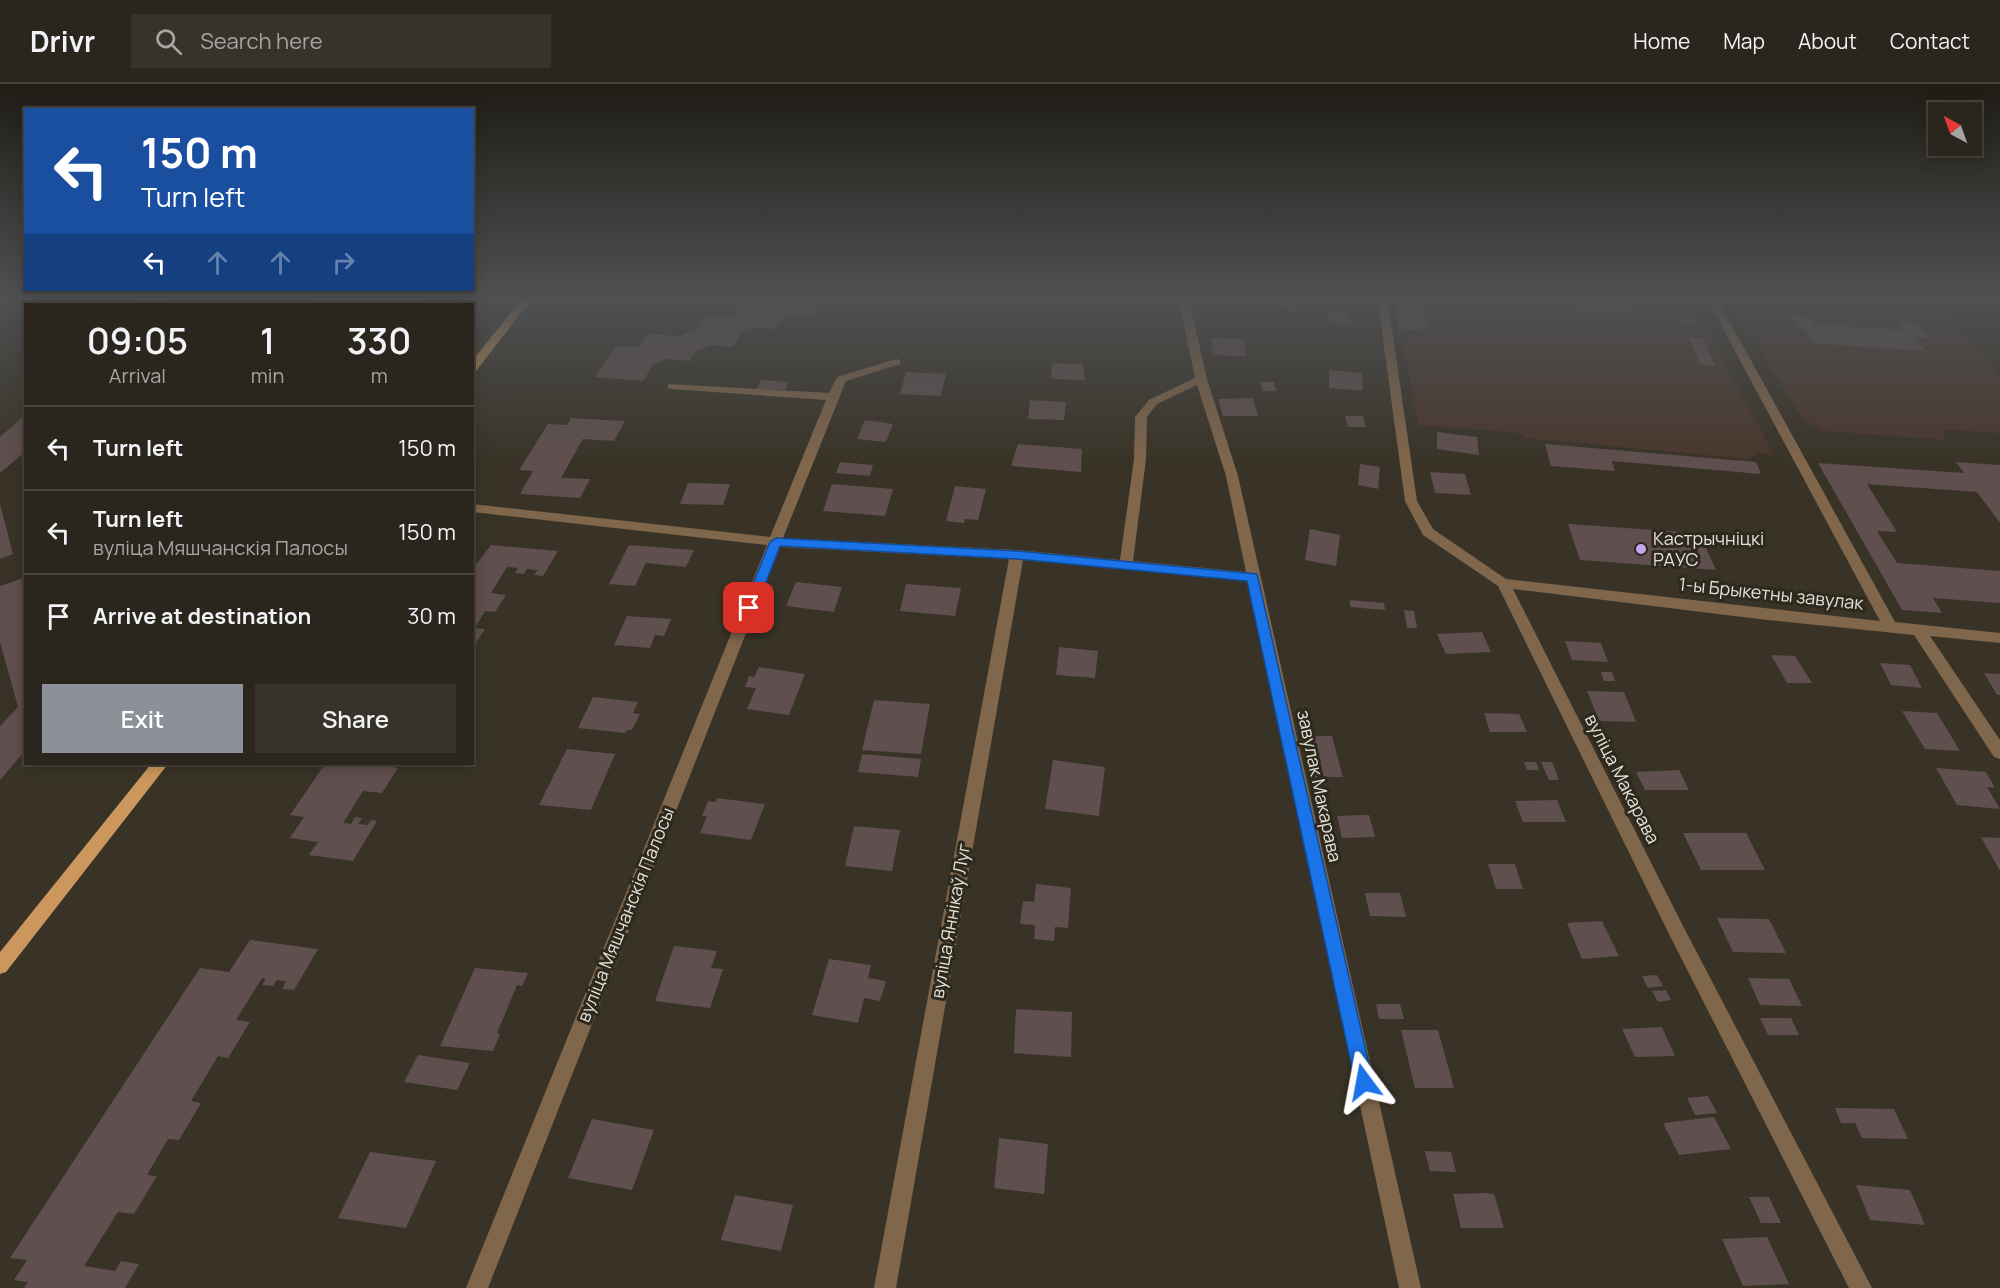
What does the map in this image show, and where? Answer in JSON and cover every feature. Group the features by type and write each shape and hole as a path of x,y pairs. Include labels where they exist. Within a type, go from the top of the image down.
{"main road":[{"path":"474,366 486,351"},
{"path":"0,966 159,765"}],"street":[{"name":"завулак Макарава","path":"1195,351 1201,380 1232,476 1252,577 1410,1288"},
{"name":"вуліца Макарава","path":"1390,351 1411,501 1428,532 1503,583 1676,930 1861,1288"},
{"path":"1741,351 1890,626"},
{"name":"вуліца Мяшчанскія Палосы","path":"477,1288 833,397 842,379 896,362"},
{"path":"1126,563 1140,459 1141,417 1153,402 1201,380"},
{"path":"672,386 833,397"},
{"path":"474,508 776,542 1126,563 1252,577"},
{"name":"вуліца Яннікаў Луг","path":"885,1288 1017,555"},
{"name":"1-ы Брыкетны завулак","path":"1503,583 2000,638"},
{"path":"1918,629 2000,753"}],"shaded area":[{"path":"1404,351 1718,351 1774,455 1757,453 1750,459 1524,438 1520,433 1419,425"},
{"path":"1760,351 1979,351 2000,376 2000,433 1942,429 1946,440 1823,431 1803,420"}],"building":[{"path":"612,351 696,351 690,361 667,359 653,365 643,381 595,377"},
{"path":"1213,351 1245,351 1246,356 1213,355"},
{"path":"1694,351 1709,351 1716,366 1700,364"},
{"path":"1052,363 1083,364 1085,380 1051,379"},
{"path":"1329,370 1362,373 1363,391 1329,388"},
{"path":"906,372 946,374 941,396 900,394"},
{"path":"761,380 788,382 785,390 757,389"},
{"path":"1261,382 1274,382 1276,391 1262,391"},
{"path":"1253,398 1258,416 1223,416 1218,399"},
{"path":"1030,400 1066,402 1064,420 1028,419"},
{"path":"24,416 24,453 0,473 0,437"},
{"path":"1345,416 1363,416 1366,427 1348,427"},
{"path":"571,418 625,421 614,441 583,439 561,478 590,479 580,498 520,494 533,471 519,470 548,424 567,425"},
{"path":"865,420 893,424 886,442 857,439"},
{"path":"1437,432 1477,437 1479,455 1437,449"},
{"path":"1018,444 1082,449 1081,472 1011,466"},
{"path":"1545,444 1756,462 1761,474 1612,461 1615,471 1551,466"},
{"path":"840,462 873,465 870,476 836,473"},
{"path":"1956,462 2000,465 2000,523 1977,492 1867,484 1897,532 1877,531 1897,563 2000,571 2000,603 1933,598 1942,613 1902,610 1818,463 1964,473"},
{"path":"1360,464 1380,467 1378,489 1358,485"},
{"path":"1430,472 1465,474 1471,495 1435,493"},
{"path":"688,483 730,484 723,505 680,504"},
{"path":"832,484 893,489 885,516 823,511"},
{"path":"955,486 986,489 978,520 965,519 964,523 946,521"},
{"path":"0,504 13,554 0,559"},
{"name":"Кастрычніцкі РАУС","path":"1568,524 1699,533 1716,570 1580,560"},
{"path":"1310,529 1340,535 1336,566 1305,560"},
{"path":"491,545 558,551 543,576 534,575 538,570 527,569 524,574 515,573 518,568 507,567 491,593 506,595 495,612 485,611 475,628 485,629 474,646 474,567"},
{"path":"629,545 694,550 686,567 646,563 635,586 609,584"},
{"path":"24,578 24,752 0,780 0,726 18,707 0,642 0,586"},
{"path":"796,582 842,587 834,612 786,606"},
{"path":"906,584 961,588 955,616 900,611"},
{"path":"1350,600 1384,603 1385,610 1350,607"},
{"path":"1404,610 1414,611 1417,628 1407,628"},
{"path":"627,616 671,619 664,636 655,635 650,648 614,645"},
{"path":"1482,632 1491,652 1446,654 1437,634"},
{"path":"1565,641 1601,643 1608,662 1572,660"},
{"path":"1059,647 1098,651 1095,678 1056,675"},
{"path":"1771,655 1795,656 1812,683 1787,683"},
{"path":"1880,663 1910,665 1922,688 1891,685"},
{"path":"759,667 805,674 789,715 747,709 756,688 745,687 749,676 754,677"},
{"path":"1601,672 1612,672 1615,681 1604,681"},
{"path":"1984,673 2000,674 2000,695 1997,695"},
{"path":"1587,691 1624,692 1636,722 1599,721"},
{"path":"593,697 638,702 633,713 640,714 632,730 627,730 625,733 578,728"},
{"path":"874,700 930,704 921,754 862,750"},
{"path":"1902,711 1937,713 1960,751 1925,749"},
{"path":"1484,713 1519,714 1527,732 1490,732"},
{"path":"1300,736 1332,736 1343,777 1309,777"},
{"path":"567,749 615,754 591,810 539,805"},
{"path":"862,754 921,759 918,777 858,772"},
{"path":"1053,760 1105,767 1099,816 1045,809"},
{"path":"1524,762 1536,762 1539,770 1527,770"},
{"path":"1541,762 1552,762 1559,780 1549,780"},
{"path":"324,765 388,765 398,768 382,793 363,791 343,823 351,824 355,817 362,818 358,824 368,825 371,820 377,821 353,861 309,855 318,842 290,838 304,817 290,815"},
{"path":"1936,768 1986,772 1995,788 1987,787 2000,809 1957,805"},
{"path":"1679,770 1689,790 1645,790 1636,772"},
{"path":"717,798 765,804 751,840 700,833 707,816 702,816 708,801 716,802"},
{"path":"1557,800 1566,822 1523,822 1515,801"},
{"path":"1369,815 1375,837 1342,838 1337,816"},
{"path":"854,826 900,830 892,871 845,866"},
{"path":"1683,833 1746,833 1765,870 1701,870"},
{"path":"1981,837 2000,838 2000,871"},
{"path":"1488,864 1515,864 1523,889 1496,889"},
{"path":"1036,884 1071,888 1068,928 1055,927 1054,941 1034,939 1035,925 1020,924 1023,901 1034,902"},
{"path":"1365,893 1400,893 1406,917 1370,916"},
{"path":"1717,918 1769,919 1786,953 1733,952"},
{"path":"1602,921 1619,956 1582,959 1567,923"},
{"path":"250,940 318,949 294,990 282,989 286,981 277,980 273,986 262,985 266,979 262,978 236,1020 250,1022 228,1058 218,1056 191,1101 201,1103 179,1140 168,1139 147,1175 157,1176 134,1214 118,1212 84,1266 115,1271 121,1261 139,1264 125,1288 24,1288 28,1282 14,1280 27,1260 10,1258 200,968 229,972"},
{"path":"674,946 717,951 711,968 723,969 710,1008 655,1001"},
{"path":"829,959 871,965 868,978 886,981 880,1001 864,998 858,1023 812,1015"},
{"path":"475,968 528,973 522,986 517,985 497,1033 500,1034 493,1051 440,1046"},
{"path":"1657,975 1663,986 1648,988 1642,976"},
{"path":"1748,978 1789,979 1802,1006 1760,1005"},
{"path":"1666,990 1671,1000 1658,1002 1652,991"},
{"path":"1376,1004 1400,1004 1404,1019 1379,1019"},
{"path":"1016,1009 1072,1012 1071,1057 1014,1053"},
{"path":"1760,1018 1791,1018 1799,1035 1768,1035"},
{"path":"1662,1027 1675,1056 1635,1057 1622,1029"},
{"path":"1401,1030 1438,1030 1454,1088 1415,1088"},
{"path":"418,1055 470,1063 457,1090 404,1082"},
{"path":"1708,1096 1717,1113 1695,1115 1687,1098"},
{"path":"1835,1108 1894,1109 1908,1139 1862,1138 1855,1123 1841,1123"},
{"path":"1714,1117 1731,1149 1679,1155 1663,1123"},
{"path":"592,1119 654,1130 632,1190 568,1178"},
{"path":"999,1138 1048,1144 1044,1194 994,1188"},
{"path":"1425,1151 1451,1152 1456,1172 1430,1171"},
{"path":"370,1152 436,1161 406,1228 338,1218"},
{"path":"1856,1185 1910,1190 1925,1225 1870,1220"},
{"path":"1453,1194 1494,1194 1504,1228 1461,1228"},
{"path":"735,1195 793,1205 781,1251 721,1240"},
{"path":"1749,1197 1769,1197 1781,1223 1761,1223"},
{"path":"1767,1237 1789,1284 1743,1286 1722,1239"}],"place":[{"name":"Кастрычніцкі РАУС","path":"1641,549"}],"route":[{"path":"749,608 776,542 1126,563 1252,577 1364,1082"}]}
